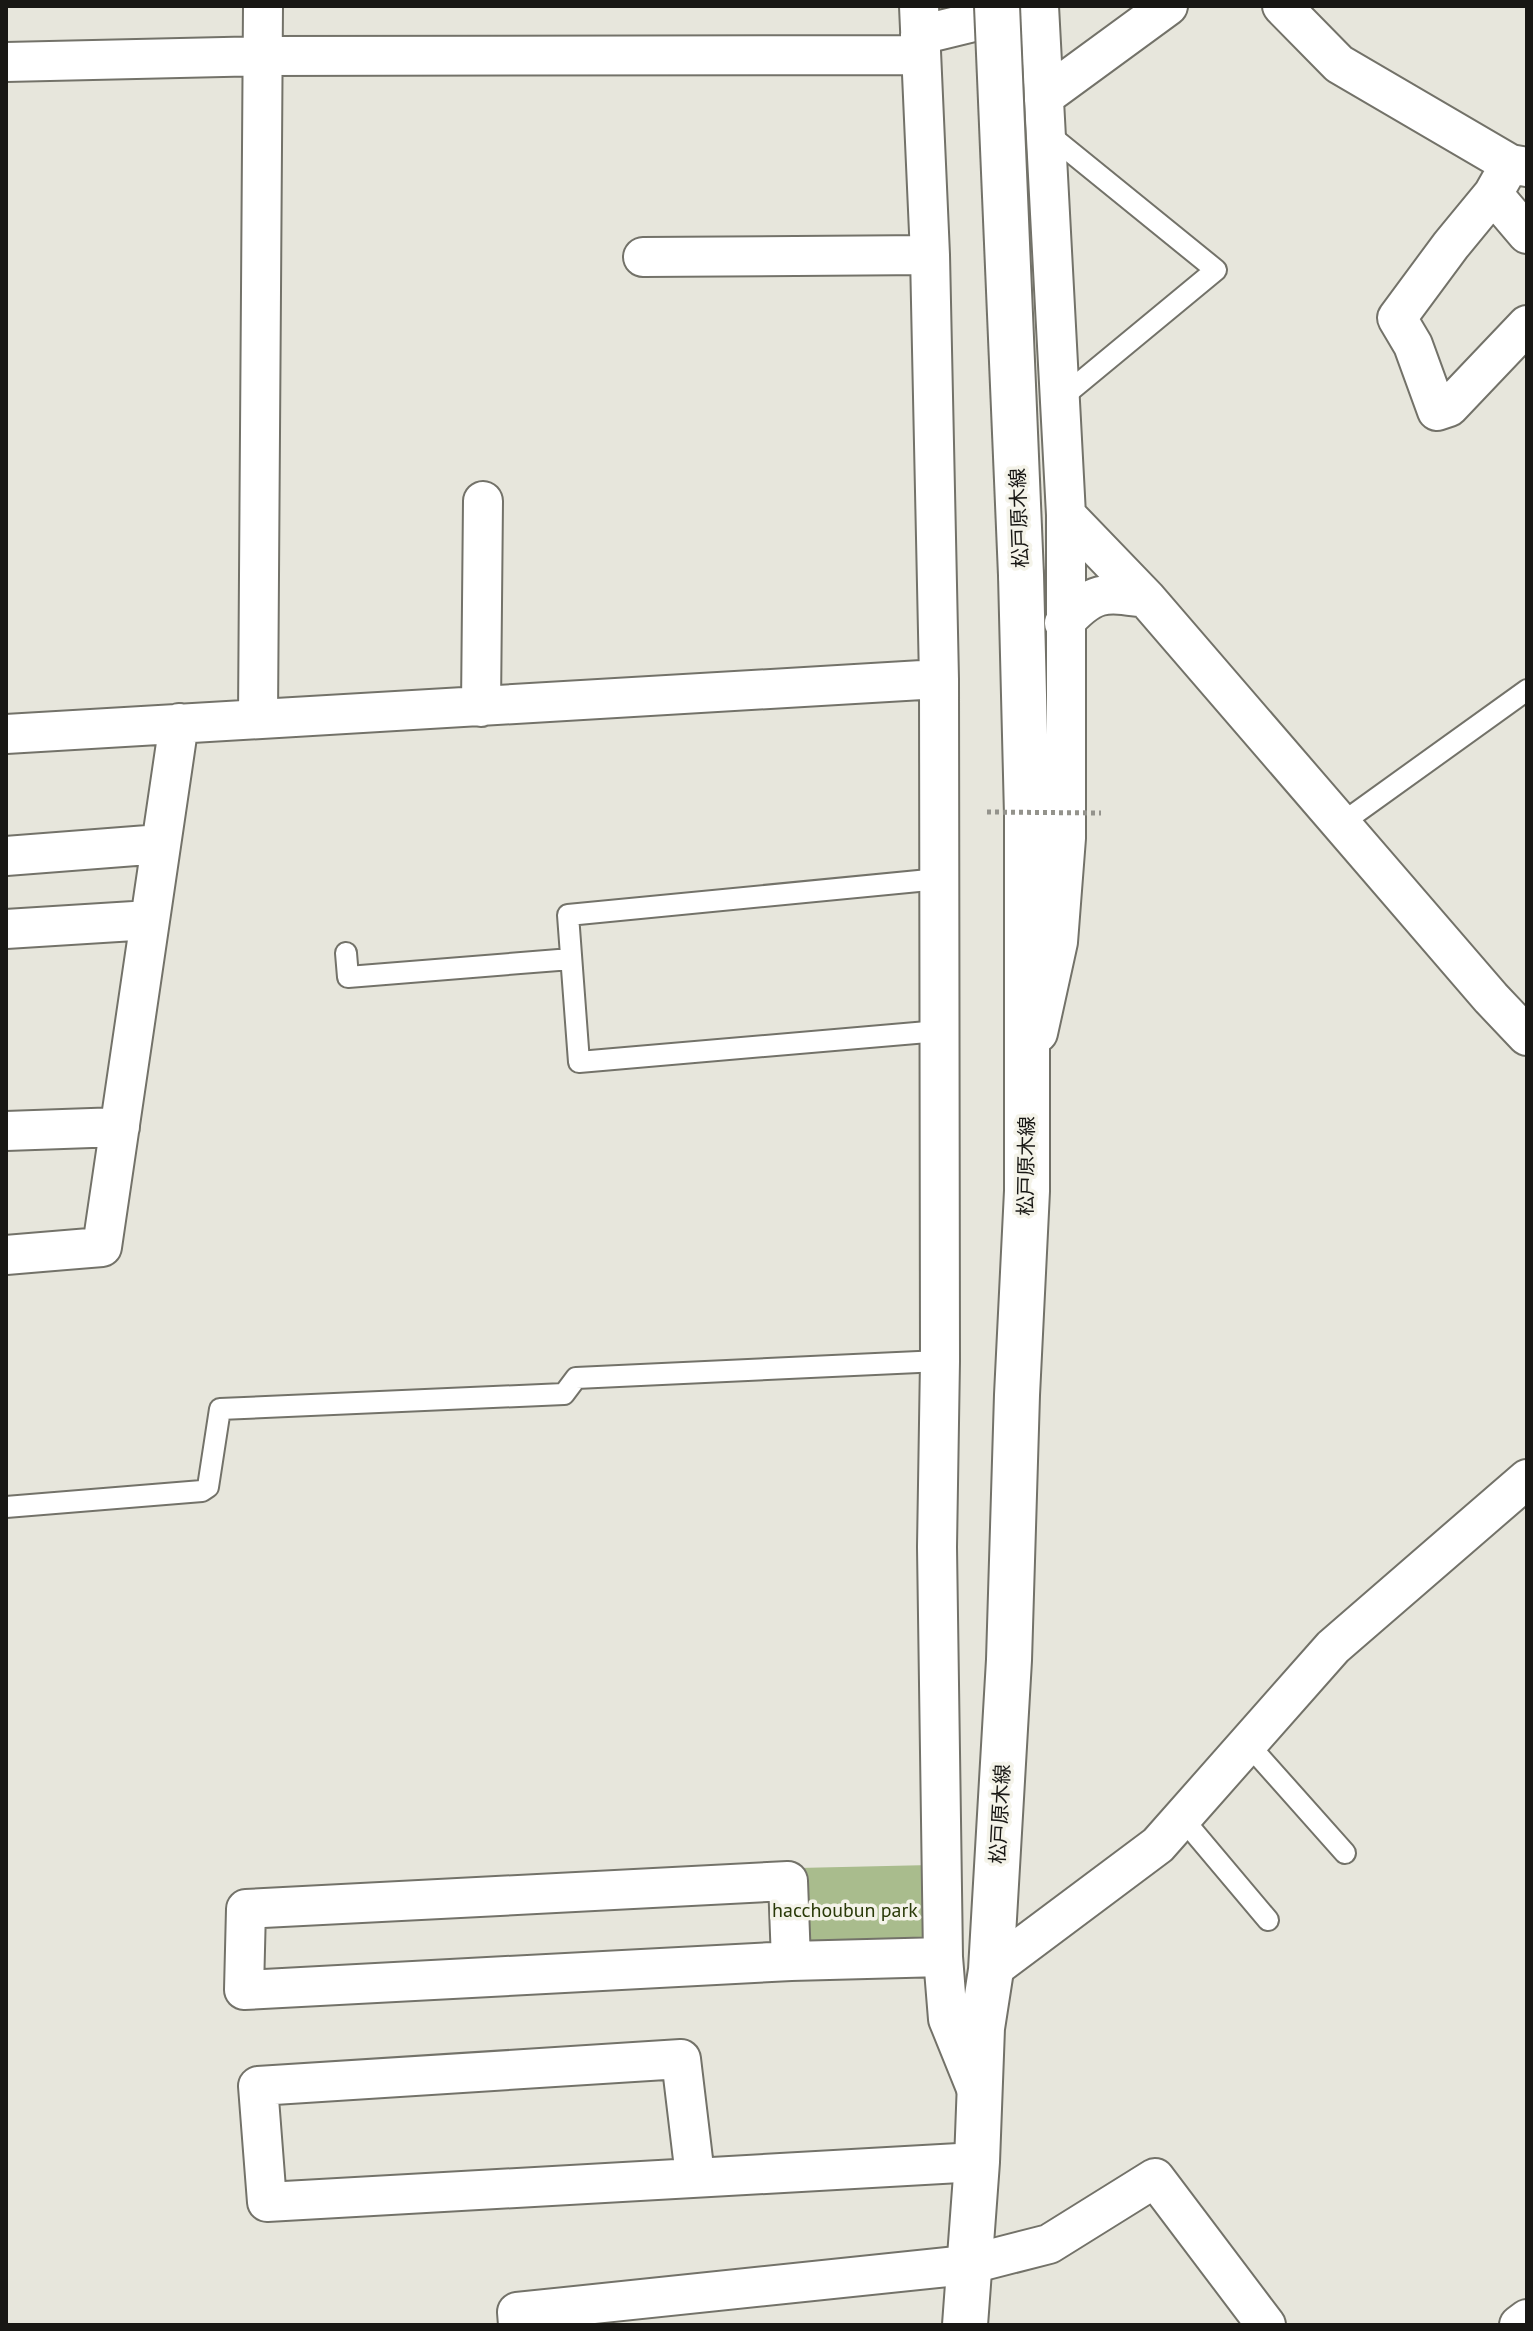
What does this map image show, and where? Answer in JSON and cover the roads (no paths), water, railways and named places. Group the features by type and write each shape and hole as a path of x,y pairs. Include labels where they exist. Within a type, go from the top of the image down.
{"main road":[{"name":"松戸原木線","path":"965,2325 967,2265 977,2162 982,2028 991,1970 1009,1660 1027,1191 1027,815 1021,575 997,6"}],"street":[{"path":"258,718 263,6"},
{"path":"6,62 263,56 920,32 1039,6 1066,515 1066,838 1058,942 1027,1086"},
{"path":"1046,114 1168,6"},
{"path":"1282,6 1339,64 1510,175 1527,234"},
{"path":"920,32 930,255 939,679 940,1361 937,1547 943,1957 948,2019 979,2096"},
{"path":"1510,175 1451,245 1397,318 1413,345 1437,411 1449,407 1527,325"},
{"path":"643,257 930,255"},
{"path":"481,707 483,501"},
{"path":"1066,515 1146,598 1481,987 1527,1036"},
{"path":"1064,623 1088,600 1106,594 1146,598"},
{"path":"6,734 939,679"},
{"path":"6,1255 102,1247 179,723"},
{"path":"6,856 161,844"},
{"path":"6,929 150,920"},
{"path":"6,1131 120,1127"},
{"path":"991,1970 1158,1845 1333,1647 1527,1479"},
{"path":"791,1961 788,1881 246,1909 244,1990 791,1961 943,1957"},
{"path":"695,2176 681,2059 258,2086 267,2202 977,2162"},
{"path":"518,2325 517,2312 694,2310 967,2265 1049,2244 1155,2178 1266,2325"},
{"path":"1519,2325 1527,2319"}],"lane":[{"path":"1046,114 1216,270 1060,399"},
{"path":"1342,823 1527,690"},
{"path":"939,879 568,915 579,1062 939,1031"},
{"path":"346,953 348,977 571,959"},
{"path":"6,1507 202,1491 208,1487 220,1409 564,1394 576,1378 940,1361"},
{"path":"1248,1744 1345,1853"},
{"path":"1182,1818 1268,1920"}],"park label":[{"name":"hacchoubun park","path":"845,1910"}]}
